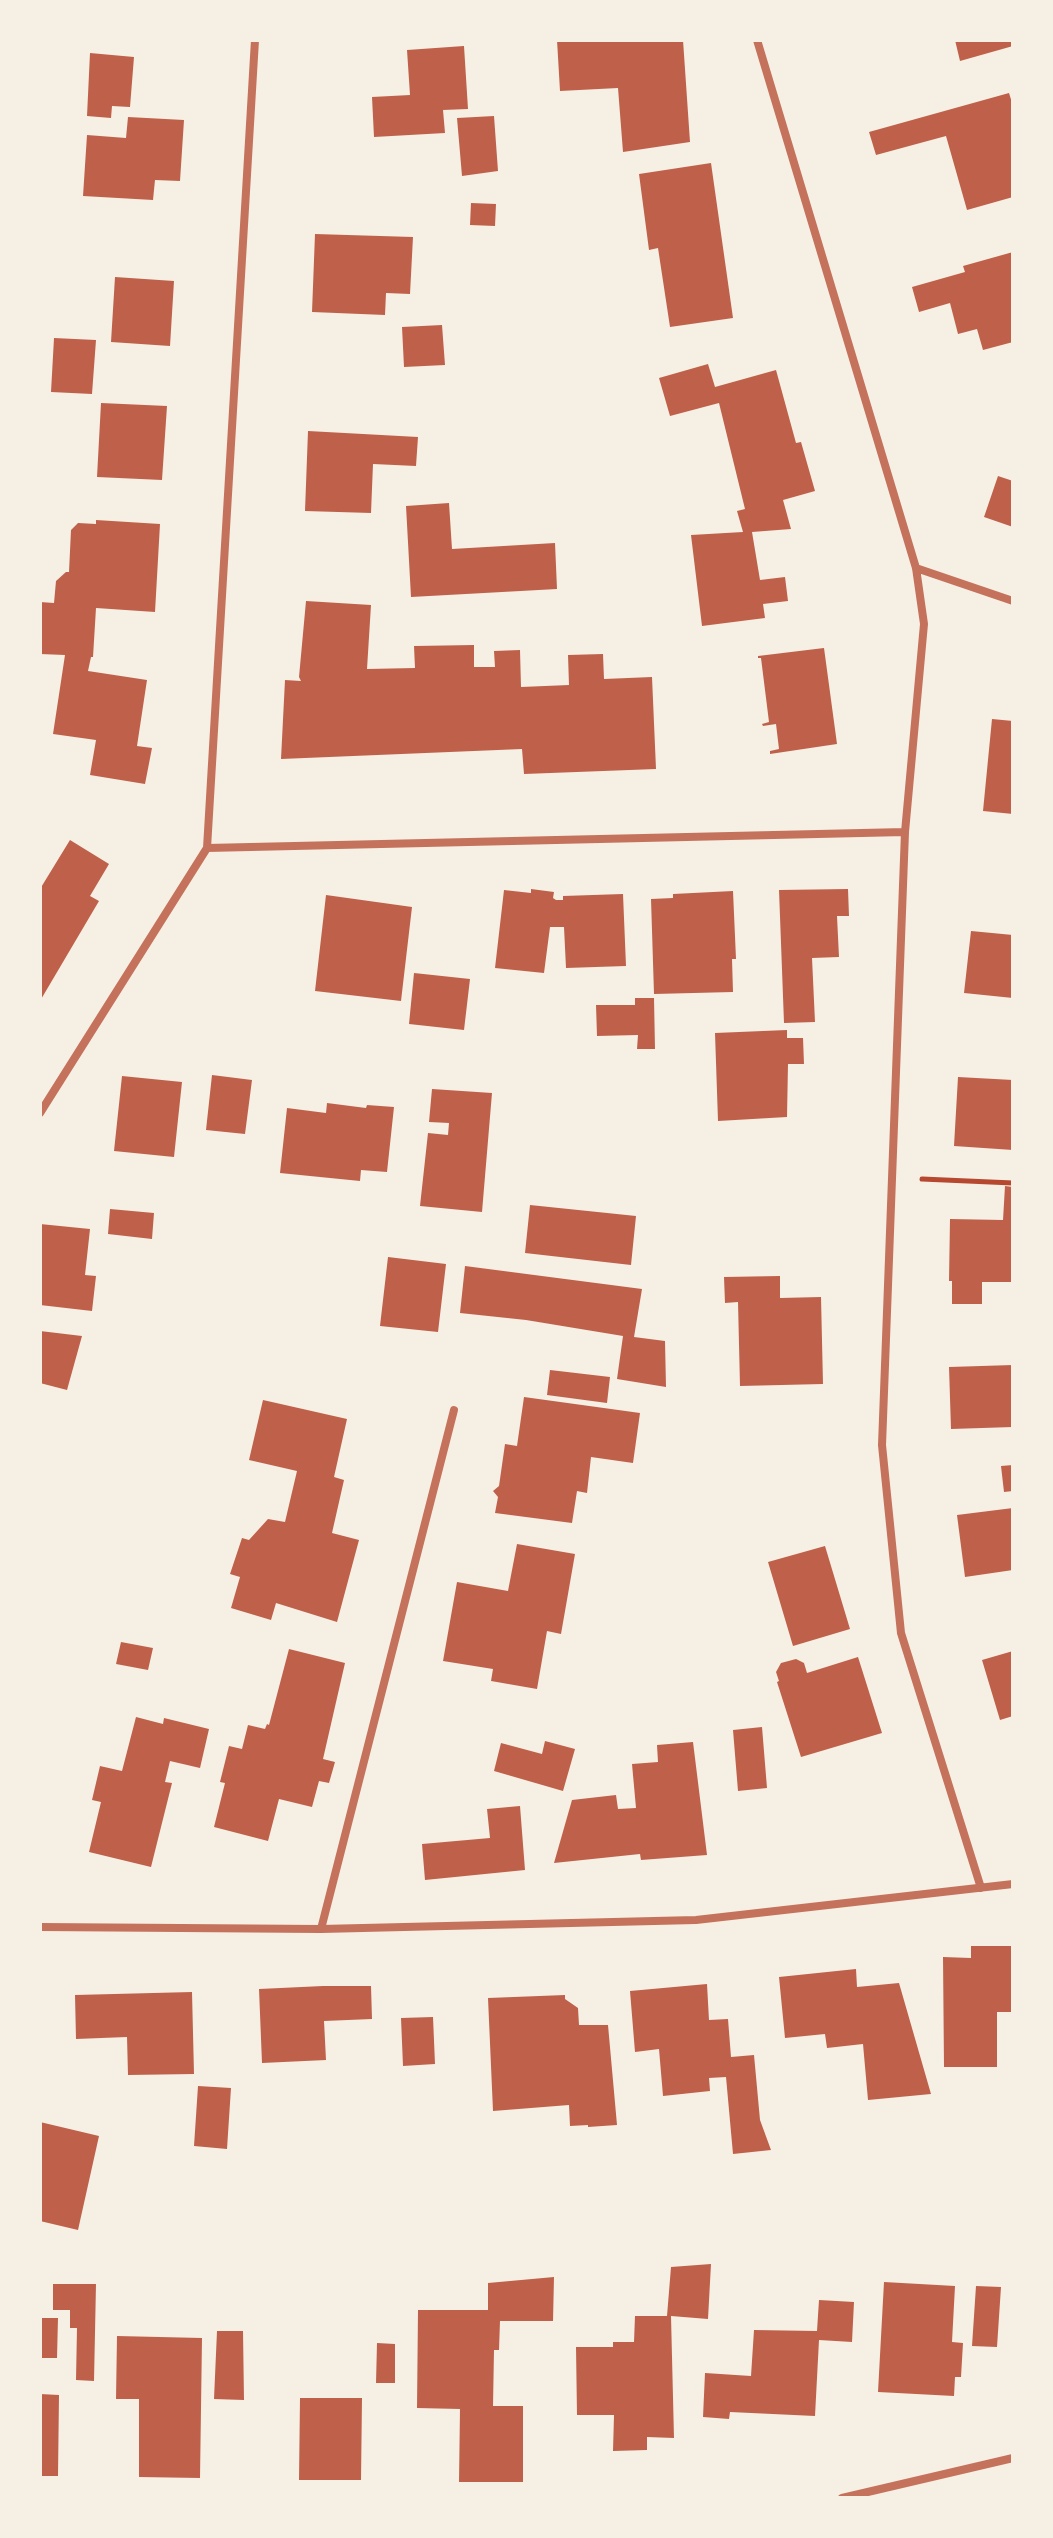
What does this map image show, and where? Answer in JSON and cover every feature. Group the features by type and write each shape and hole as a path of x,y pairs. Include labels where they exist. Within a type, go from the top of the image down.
{"street":[{"path":"40,1113 207,848 255,40"},
{"path":"757,40 916,568 924,624 905,832 882,1445 901,1633 981,1888"},
{"path":"916,568 1013,601"},
{"path":"207,848 905,832"},
{"path":"321,1929 454,1410"},
{"path":"40,1927 321,1929 696,1920 1013,1884"},
{"path":"842,2498 1013,2458"}],"path":[{"path":"892,1178 1013,1183"}],"building":[{"path":"557,40 683,40 690,142 623,152 618,88 560,91"},
{"path":"955,40 1013,40 1013,46 960,61"},
{"path":"464,46 468,109 443,110 445,133 374,137 372,97 410,95 407,50"},
{"path":"90,53 134,57 130,107 112,106 111,118 87,116"},
{"path":"1009,93 1013,106 1013,197 967,210 946,136 876,155 869,132"},
{"path":"494,116 498,171 462,176 457,118"},
{"path":"128,117 184,120 180,181 155,180 153,200 83,196 87,135 126,138"},
{"path":"711,163 733,318 670,327 658,248 649,250 639,174"},
{"path":"471,203 496,204 495,226 470,225"},
{"path":"315,234 413,237 410,294 386,293 385,315 312,312"},
{"path":"1013,252 1013,342 983,350 977,329 958,334 950,303 919,312 912,287 965,272 963,266"},
{"path":"115,277 174,281 170,346 111,342"},
{"path":"442,325 445,365 404,367 402,327"},
{"path":"54,338 96,340 92,394 51,392"},
{"path":"708,364 715,387 776,370 796,443 801,442 815,491 783,500 791,529 752,532 760,580 785,577 788,601 763,604 765,618 702,626 691,535 743,532 737,511 745,509 719,403 670,416 659,378"},
{"path":"101,403 167,406 162,480 97,477"},
{"path":"308,431 418,437 416,466 373,464 371,513 305,511"},
{"path":"998,476 1013,481 1013,527 984,517"},
{"path":"449,503 452,549 555,543 557,589 411,597 406,506"},
{"path":"96,520 160,524 155,612 96,608 93,657 88,671 147,680 137,746 152,748 145,784 90,775 96,740 53,734 65,655 40,654 40,602 54,603 56,581 69,572 71,530 78,523 96,524"},
{"path":"306,601 371,605 367,669 415,668 414,646 474,645 474,667 495,667 494,651 520,650 521,687 569,685 568,655 603,654 604,679 652,677 656,769 524,774 522,749 281,759 285,680 301,681"},
{"path":"824,648 837,744 770,754 770,751 779,749 776,724 762,724 769,722 761,658 758,656"},
{"path":"992,719 1013,721 1013,814 983,811"},
{"path":"70,840 109,864 90,896 99,901 40,1001 40,889"},
{"path":"531,889 554,892 553,898 556,900 563,900 563,896 623,894 626,966 566,968 564,927 550,927 544,973 495,968 504,890 531,893"},
{"path":"848,889 849,916 837,916 839,957 812,958 815,1022 784,1023 779,890"},
{"path":"733,891 736,959 732,959 733,992 654,994 651,899 673,898 673,894"},
{"path":"326,895 412,907 401,1001 315,991"},
{"path":"971,931 1013,935 1013,998 964,993"},
{"path":"414,973 470,979 464,1030 409,1024"},
{"path":"635,998 654,998 655,1049 637,1049 638,1035 597,1036 596,1005 635,1005"},
{"path":"787,1030 787,1038 803,1038 804,1064 788,1064 787,1117 718,1121 715,1033"},
{"path":"212,1075 252,1080 245,1134 206,1130"},
{"path":"122,1076 182,1082 174,1157 114,1151"},
{"path":"958,1077 1013,1080 1013,1150 954,1146"},
{"path":"432,1089 492,1093 482,1212 420,1206 428,1133 448,1135 449,1123 429,1122"},
{"path":"327,1103 366,1108 367,1105 394,1107 387,1172 361,1170 360,1181 280,1173 287,1108 326,1113"},
{"path":"1005,1186 1013,1187 1013,1282 982,1282 982,1304 952,1304 952,1281 949,1281 950,1219 1003,1220"},
{"path":"530,1205 636,1216 631,1265 525,1253"},
{"path":"110,1209 154,1213 152,1239 108,1234"},
{"path":"40,1224 90,1229 85,1275 96,1276 92,1311 40,1305"},
{"path":"388,1257 446,1264 438,1332 380,1326"},
{"path":"465,1266 642,1289 634,1337 665,1341 666,1387 617,1379 623,1336 460,1313"},
{"path":"780,1276 780,1298 821,1297 823,1384 740,1386 738,1302 725,1303 724,1277"},
{"path":"40,1331 82,1336 67,1390 40,1383"},
{"path":"1013,1365 1013,1427 951,1429 949,1367"},
{"path":"550,1370 610,1377 607,1403 547,1395"},
{"path":"524,1397 640,1413 633,1463 591,1457 587,1493 577,1491 572,1523 495,1513 498,1497 493,1491 499,1486 505,1444 517,1446"},
{"path":"263,1400 347,1419 334,1477 344,1480 332,1533 359,1540 337,1622 276,1603 271,1620 231,1608 240,1577 230,1574 242,1538 249,1540 268,1519 285,1522 297,1471 249,1460"},
{"path":"1013,1465 1013,1491 1004,1492 1001,1466"},
{"path":"1013,1508 1013,1570 965,1577 957,1515"},
{"path":"517,1544 575,1554 561,1634 547,1631 537,1689 491,1681 493,1669 443,1661 457,1582 508,1591"},
{"path":"825,1546 850,1629 793,1646 768,1562"},
{"path":"121,1642 153,1648 148,1670 116,1664"},
{"path":"289,1649 345,1663 323,1759 335,1762 329,1783 319,1781 312,1807 279,1799 268,1841 214,1827 225,1783 220,1782 229,1746 242,1749 248,1725 265,1729 269,1725"},
{"path":"1013,1651 1013,1716 1000,1720 982,1660"},
{"path":"858,1657 882,1733 801,1757 777,1682 776,1672 781,1663 796,1659 804,1663 807,1673"},
{"path":"136,1717 163,1724 164,1718 209,1729 200,1768 170,1761 165,1782 172,1783 151,1867 89,1852 101,1802 92,1800 100,1766 122,1771"},
{"path":"762,1727 767,1788 738,1791 733,1730"},
{"path":"545,1741 575,1749 563,1791 494,1771 501,1743 542,1754"},
{"path":"693,1742 707,1855 641,1860 640,1854 554,1863 572,1800 616,1795 618,1809 636,1808 632,1764 658,1762 657,1745"},
{"path":"520,1806 525,1870 425,1880 422,1844 490,1838 487,1809"},
{"path":"971,1946 1013,1946 1013,2012 997,2012 997,2067 944,2067 943,1957 971,1958"},
{"path":"856,1969 857,1987 899,1983 931,2094 868,2100 863,2044 827,2048 825,2034 785,2038 779,1977"},
{"path":"707,1984 709,2020 728,2019 731,2057 754,2055 760,2120 771,2150 733,2154 726,2077 709,2078 710,2091 663,2096 659,2049 635,2052 630,1991"},
{"path":"371,1986 372,2019 324,2021 326,2060 262,2063 259,1989"},
{"path":"192,1992 194,2074 128,2075 127,2037 76,2039 75,1995"},
{"path":"565,1995 565,1999 578,2008 579,2025 608,2025 617,2125 570,2126 569,2105 493,2111 488,1998"},
{"path":"433,2017 435,2064 403,2066 401,2018"},
{"path":"198,2086 231,2088 227,2149 194,2146"},
{"path":"40,2122 99,2136 78,2230 40,2221"},
{"path":"711,2264 708,2319 671,2316 674,2438 647,2437 647,2450 613,2451 614,2415 577,2415 576,2347 613,2347 613,2342 634,2342 635,2316 667,2316 671,2267"},
{"path":"554,2277 553,2321 500,2321 499,2350 494,2350 493,2406 523,2406 523,2482 459,2482 460,2409 417,2408 418,2310 488,2310 488,2283"},
{"path":"884,2282 955,2286 952,2342 963,2343 961,2377 955,2377 954,2396 878,2392"},
{"path":"53,2284 96,2284 94,2381 76,2380 77,2328 70,2328 70,2310 53,2310"},
{"path":"976,2286 1001,2287 997,2347 972,2346"},
{"path":"819,2300 854,2302 852,2342 819,2340 815,2416 730,2412 729,2419 703,2417 705,2373 751,2376 754,2330 817,2331"},
{"path":"40,2318 58,2318 57,2358 40,2358"},
{"path":"217,2331 243,2331 244,2400 214,2399"},
{"path":"117,2336 202,2338 200,2478 139,2477 139,2399 116,2399"},
{"path":"377,2343 395,2344 395,2383 376,2383"},
{"path":"40,2394 59,2395 58,2476 40,2476"},
{"path":"300,2398 362,2398 361,2480 299,2480"}]}
